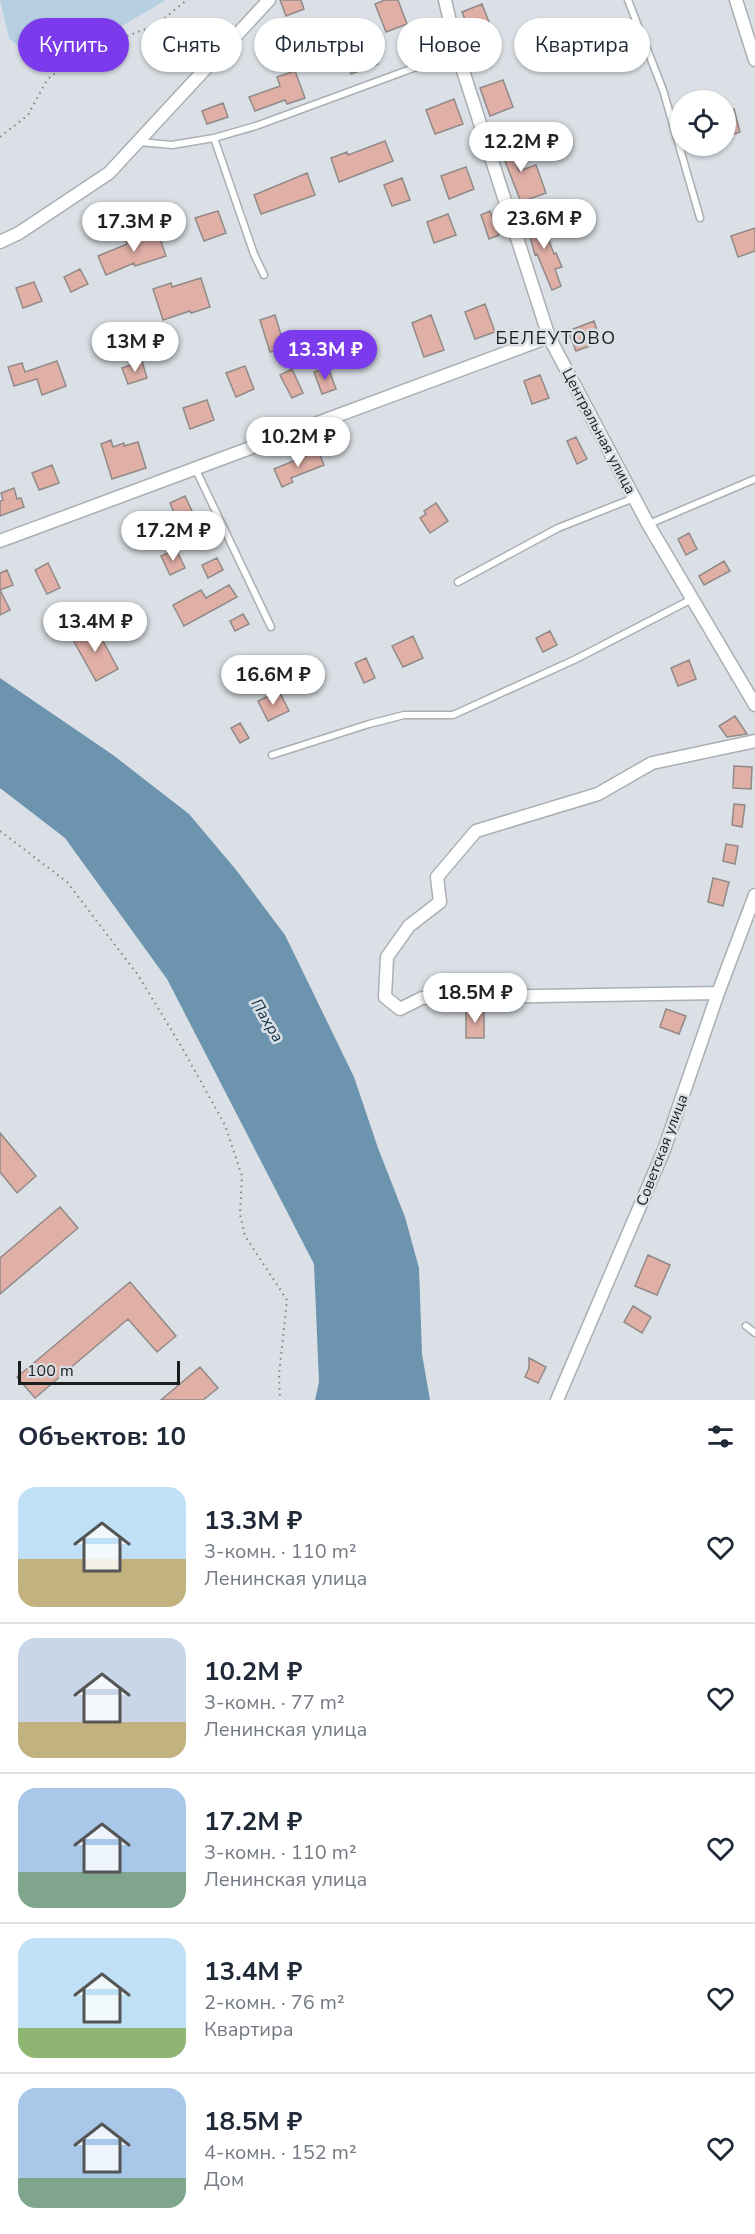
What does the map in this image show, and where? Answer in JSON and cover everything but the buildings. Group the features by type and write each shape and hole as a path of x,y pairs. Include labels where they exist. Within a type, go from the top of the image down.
{"street":[{"path":"0,242 19,233 109,173 269,0"},
{"name":"Центральная улица","path":"445,0 449,18"},
{"path":"736,0 755,60"},
{"name":"Центральная улица","path":"463,72 549,337 648,524 755,705"},
{"path":"0,541 549,337"},
{"path":"718,993 422,999 400,1010 385,997 387,957 409,926 441,902 437,877 476,831 598,794 652,763 755,741"},
{"name":"Советская улица","path":"557,1400 664,1150 718,993 755,895"}],"lane":[{"path":"628,0 663,90 700,218"},
{"path":"138,142 172,145 214,138 256,126 403,72"},
{"path":"214,138 254,254 264,275"},
{"path":"195,468 271,627"},
{"path":"648,524 755,479"},
{"path":"458,582 558,528 634,498"},
{"path":"272,755 404,715 453,715 576,658 692,599"},
{"path":"746,1326 755,1333"}],"path":[{"path":"0,137 28,115 47,80 75,56 156,25 187,0"},
{"path":"0,831 67,882 138,975 225,1125 242,1176 240,1214 244,1236 287,1300 279,1375 280,1400"}],"shaded area":[{"path":"0,0 166,0 129,22 129,18 18,18 18,46 9,38"}],"water":[{"name":"Пахра","path":"0,678 113,755 189,814 237,871 285,935 354,1077 405,1217 419,1268 422,1354 430,1400 315,1400 319,1382 314,1264 167,979 65,838 0,788"}],"district":[{"name":"БЕЛЕУТОВО","path":"556,338"}]}
